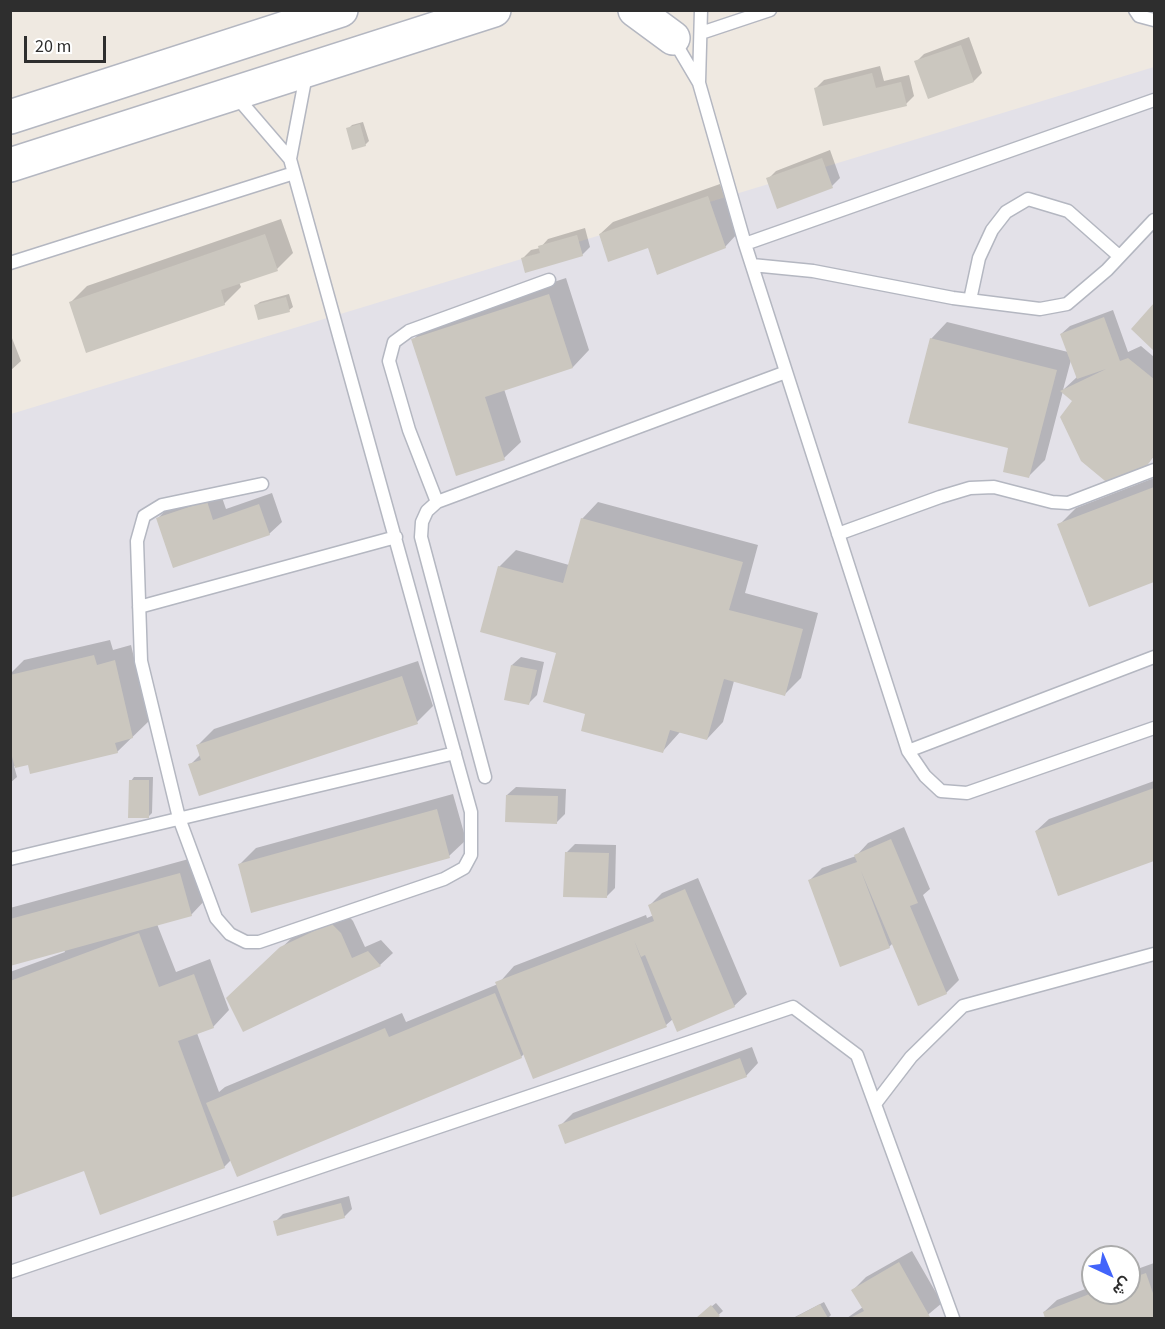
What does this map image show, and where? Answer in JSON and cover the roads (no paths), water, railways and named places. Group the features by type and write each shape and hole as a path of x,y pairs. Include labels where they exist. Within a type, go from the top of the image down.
{"main road":[{"path":"10,117 341,10"},
{"path":"10,165 494,10"},
{"path":"635,10 680,30"}],"lane":[{"path":"680,30 701,10"},
{"path":"680,30 770,10"},
{"path":"1135,10 1140,16 1155,20"},
{"path":"680,30 699,83 745,244 908,751 925,776 941,791 967,794 1155,728"},
{"path":"680,30 699,83"},
{"path":"290,159 307,71"},
{"path":"234,94 290,159 471,812 471,855 464,868 444,879 259,942 246,942 236,939 216,918 179,818 141,661 137,541 144,516 162,506 262,484"},
{"path":"745,244 1155,100"},
{"path":"10,263 294,173"},
{"path":"970,300 979,258 992,230 1006,212 1028,199 1068,211 1119,256"},
{"path":"752,265 813,272 970,300 1040,309 1067,304 1107,270 1155,220"},
{"path":"437,502 409,430 389,361 394,342 409,331 549,280"},
{"path":"485,777 421,537 422,522 427,511 437,502 786,372"},
{"path":"838,534 970,488 994,487 1052,502 1068,503 1155,470"},
{"path":"140,607 396,537"},
{"path":"908,751 1155,657"},
{"path":"10,859 455,753"},
{"path":"875,1104 911,1057 963,1006 1155,954"},
{"path":"10,1272 793,1007 857,1055 953,1318"}]}
